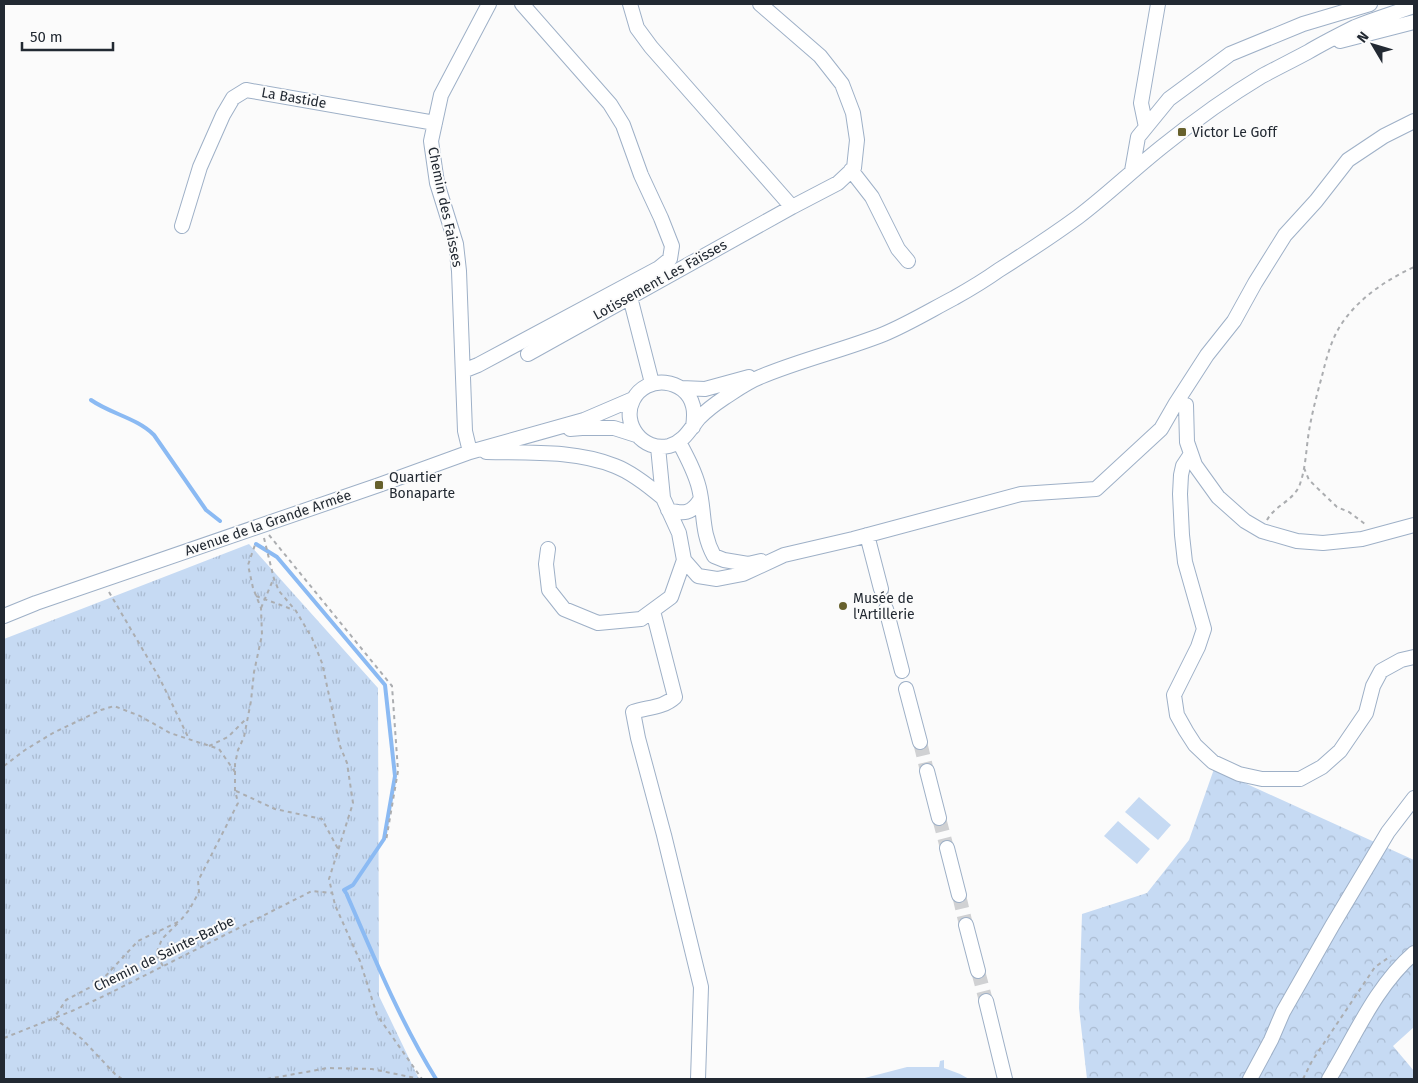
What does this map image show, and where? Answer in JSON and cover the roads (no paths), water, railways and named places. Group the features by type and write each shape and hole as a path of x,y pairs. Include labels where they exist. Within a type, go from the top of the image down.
{"street":[{"name":"Chemin des Faisses","path":"470,452 465,431 459,271 456,244 437,183 431,141 441,95 489,4"},
{"path":"463,371 659,268 670,259 672,246 641,175 623,124 610,104 522,4"},
{"path":"630,4 637,28 651,47 792,207"},
{"path":"760,4 820,56 842,84 853,113 857,140 854,168 851,170 872,196 898,249 908,261"},
{"path":"1146,127 1140,103 1158,4"},
{"path":"1132,171 1138,138 1169,99 1230,54 1303,24 1370,4"},
{"path":"693,427 693,406 689,396 682,388 672,383 652,383 644,387 633,399 629,418 636,435 642,441 658,447 669,446 679,442 686,436 693,427 700,417 720,401 758,378 886,333 964,292 1017,259 1078,216 1163,146 1262,76 1356,27 1414,6"},
{"path":"1315,48 1414,22"},
{"name":"La Bastide","path":"182,226 200,167 223,115 233,98 246,90 435,123"},
{"path":"679,442 691,466 699,489 703,527 708,546 714,556 724,560 748,564 1021,494 1096,489 1161,429 1207,354 1234,321 1285,235 1316,201 1348,160 1384,136 1414,120"},
{"name":"Lotissement Les Faïsses","path":"528,354 838,183 851,170"},
{"path":"630,297 652,383"},
{"path":"682,388 705,389 721,386 739,379 758,378"},
{"name":"Avenue de la Grande Armée","path":"4,616 470,452 584,420 633,399"},
{"path":"1176,403 1186,404 1187,442 1195,465 1218,497 1245,521 1262,530 1297,541 1323,543 1362,539 1414,525"},
{"name":"Avenue de la Grande Armée","path":"532,434 582,428 614,428 636,435"},
{"path":"548,549 546,564 549,590 564,609 598,623 641,619 671,597 684,560 679,533 665,504 658,447"},
{"path":"470,452 546,453 582,456 616,466 649,486 665,504 679,513 688,512 700,500"},
{"path":"1191,454 1183,466 1181,475 1182,535 1185,562 1204,629 1198,648 1174,694 1177,715 1186,731 1195,745 1213,762 1240,774 1262,779 1300,779 1322,767 1340,751 1366,713 1373,686 1381,671 1401,660 1414,657"},
{"path":"1399,529 1414,521"},
{"path":"867,535 881,589"},
{"path":"684,560 698,576 717,579 744,574 784,555"},
{"path":"886,609 902,671"},
{"path":"653,611 675,697 668,704 633,712 701,987 698,1079"},
{"path":"906,689 920,742"},
{"path":"927,772 939,818"},
{"path":"1250,1079 1271,1040 1283,1012 1332,926 1388,832 1414,798"},
{"path":"947,848 959,895"},
{"path":"966,925 978,971"},
{"path":"1329,1079 1373,1002 1392,976 1414,953"},
{"path":"986,1001 1005,1079"}],"waterway":[{"path":"91,400 140,424 154,435 206,510 220,521"},
{"path":"256,544 277,557 385,685 395,776 384,839 353,885 344,890 346,893"},
{"path":"347,895 399,1012 436,1079"}],"tunnel":[{"path":"881,589 886,609"},
{"path":"920,742 927,771"},
{"path":"939,818 947,848"},
{"path":"959,895 966,925"},
{"path":"978,971 986,1001"}],"place":[{"name":"Victor Le Goff","path":"1182,132"},
{"name":"Quartier Bonaparte","path":"379,485"},
{"name":"Musée de l'Artillerie","path":"843,606"}]}
